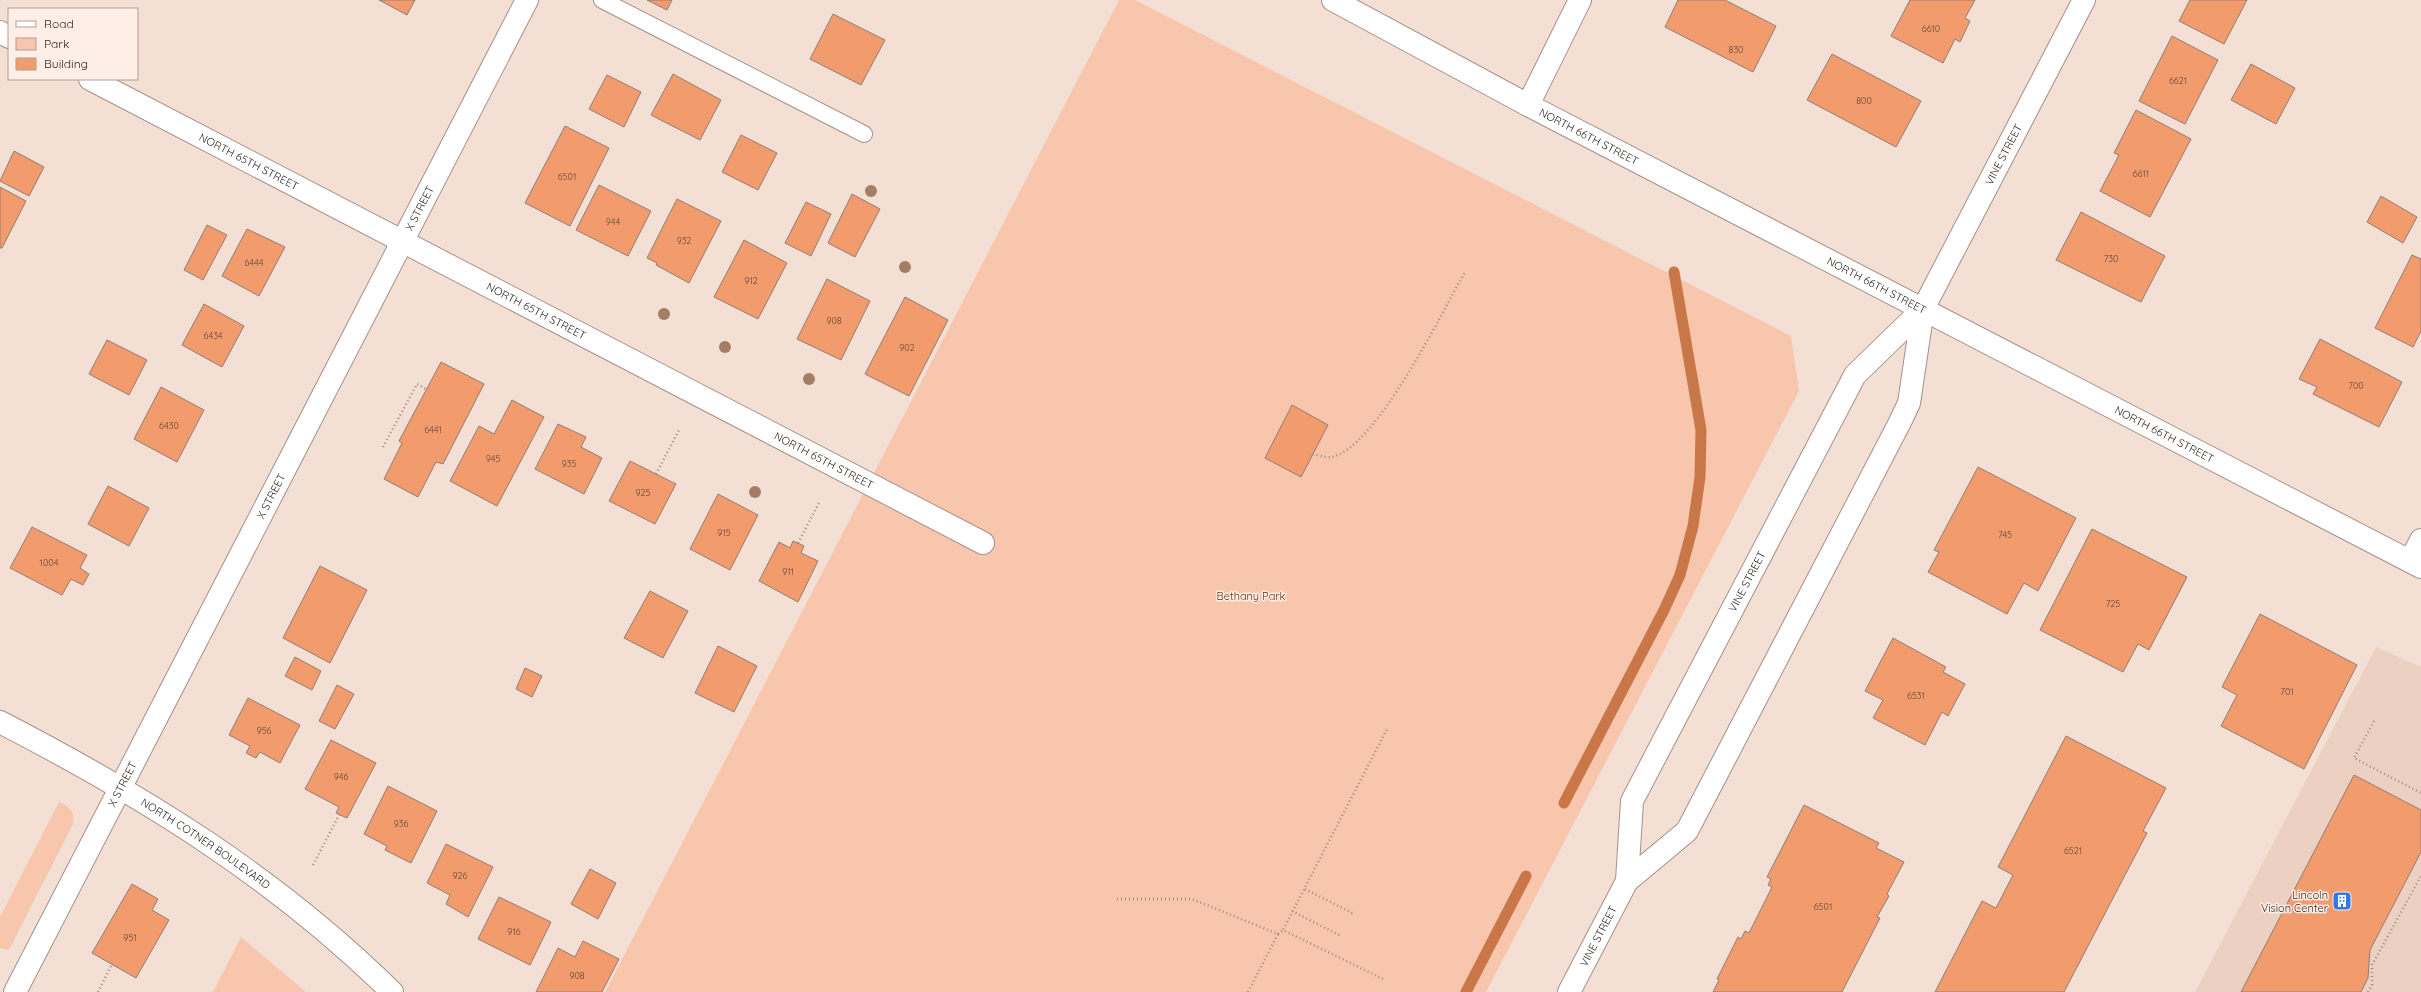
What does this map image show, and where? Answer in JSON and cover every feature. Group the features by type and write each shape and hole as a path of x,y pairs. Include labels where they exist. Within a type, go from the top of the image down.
{"main road":[{"name":"X STREET","path":"14,992 527,0"},
{"name":"NORTH 66TH STREET","path":"1333,0 1528,105 2415,564"},
{"path":"1528,105 1580,0"},
{"name":"VINE STREET","path":"1628,881 1632,801 1855,375 1923,309 2084,0"},
{"name":"NORTH 65TH STREET","path":"92,80 983,543"},
{"name":"VINE STREET","path":"1569,992 1628,881 1687,831 1899,424 1909,403 1923,309"},
{"path":"2415,564 2421,540"},
{"name":"NORTH COTNER BOULEVARD","path":"0,722 79,763 211,843 275,890 334,938 392,992"}],"lane":[{"path":"602,0 864,134"}],"path":[{"path":"1313,454 1330,458 1343,451 1366,434 1382,414 1397,391 1465,272"},
{"path":"383,447 417,384 426,389"},
{"path":"656,474 679,430"},
{"path":"798,543 819,503"},
{"path":"2374,721 2354,758 2421,793"},
{"path":"1248,992 1278,934 1283,930 1387,729"},
{"path":"313,865 339,815"},
{"path":"2368,992 2372,984 2372,965 2421,876"},
{"path":"1304,889 1354,914"},
{"path":"1117,899 1192,899 1278,934"},
{"path":"1292,911 1341,936"},
{"path":"1283,930 1383,979"},
{"path":"98,992 112,964"}],"shaded area":[{"path":"2376,647 2421,667 2421,992 2195,992"}],"green space":[{"name":"Bethany Park","path":"1119,0 1135,0 1791,336 1799,391 1486,992 605,992"},
{"path":"59,802 67,806 73,813 73,824 9,950 0,948 0,917"},
{"path":"241,937 306,992 213,992"}],"building":[{"path":"379,0 415,0 407,15"},
{"path":"647,0 672,0 667,10"},
{"path":"1678,0 1725,0 1776,26 1753,72 1665,27"},
{"path":"1910,0 1975,0 1965,18 1970,21 1960,42 1955,39 1943,63 1891,36"},
{"path":"2190,0 2247,0 2224,44 2179,21"},
{"path":"833,14 885,40 861,85 810,59"},
{"path":"2172,36 2218,60 2185,124 2139,101"},
{"path":"1832,54 1921,101 1896,147 1807,100"},
{"path":"2251,64 2295,88 2276,124 2231,100"},
{"path":"673,74 721,100 700,140 651,115"},
{"path":"607,75 641,92 624,127 589,109"},
{"path":"2136,110 2191,139 2150,217 2100,191 2119,155 2114,153"},
{"path":"565,126 609,148 570,226 525,203"},
{"path":"741,135 777,153 758,190 722,172"},
{"path":"14,151 44,167 29,196 0,181"},
{"path":"599,185 651,211 628,256 576,230"},
{"path":"0,187 26,201 2,248 0,248"},
{"path":"852,194 880,209 855,257 828,243"},
{"path":"2381,196 2417,217 2403,243 2367,222"},
{"path":"677,199 721,221 689,283 656,265 657,263 647,258"},
{"path":"806,202 831,214 811,256 785,243"},
{"path":"2081,212 2165,256 2141,302 2056,260"},
{"path":"207,225 227,235 203,280 184,270"},
{"path":"247,229 285,247 259,296 222,276"},
{"path":"744,240 787,263 758,319 714,297"},
{"path":"2412,255 2421,259 2421,331 2413,347 2375,328"},
{"path":"827,279 870,301 841,360 797,339"},
{"path":"905,297 948,320 909,396 865,374"},
{"path":"204,304 244,326 222,367 182,345"},
{"path":"2320,339 2402,382 2379,427 2313,394 2317,387 2299,379"},
{"path":"107,340 147,360 129,395 89,374"},
{"path":"441,362 484,384 443,464 436,462 418,497 384,479 402,443 399,441"},
{"path":"161,387 204,410 177,462 134,439"},
{"path":"512,400 544,417 497,506 450,481 479,426 494,434"},
{"path":"1292,405 1328,425 1301,477 1265,458"},
{"path":"558,424 586,437 581,447 602,458 584,494 535,469"},
{"path":"630,461 676,484 655,524 609,501"},
{"path":"1978,467 2076,518 2038,591 2024,583 2007,614 1928,572 1939,552 1934,550"},
{"path":"108,486 149,508 129,546 88,524"},
{"path":"718,494 758,515 730,570 690,549"},
{"path":"32,527 87,555 80,568 89,574 83,585 71,579 62,595 10,568"},
{"path":"2092,529 2187,577 2149,650 2138,644 2123,672 2040,630"},
{"path":"793,541 804,546 801,553 818,561 798,602 759,581 779,542 790,548"},
{"path":"320,566 367,590 330,663 283,638"},
{"path":"650,591 688,611 663,658 624,638"},
{"path":"2260,614 2357,665 2304,769 2221,726 2237,695 2222,687"},
{"path":"1893,638 1946,667 1943,672 1965,684 1948,716 1942,712 1925,745 1873,718 1883,700 1865,691"},
{"path":"718,646 757,666 734,712 695,693"},
{"path":"295,657 321,671 312,690 285,676"},
{"path":"525,668 542,676 532,697 516,689"},
{"path":"337,685 354,694 335,729 319,721"},
{"path":"248,698 300,725 280,763 260,752 256,758 246,753 250,746 229,735"},
{"path":"2066,736 2166,788 2143,831 2147,833 2064,992 1935,992 1982,901 1996,908 2013,875 1998,867"},
{"path":"331,740 376,763 347,818 336,813 339,807 305,789"},
{"name":"Lincoln Vision Center","path":"2354,775 2421,810 2421,852 2370,950 2368,978 2361,992 2241,992"},
{"path":"388,786 437,811 411,863 385,850 387,846 364,834"},
{"path":"1804,805 1879,843 1876,848 1904,862 1887,894 1889,896 1877,917 1880,918 1842,992 1713,992 1719,980 1717,979 1738,937 1741,939 1745,931 1749,933 1772,887 1768,885 1771,879 1767,877"},
{"path":"446,844 493,867 468,917 446,904 450,895 427,883"},
{"path":"590,869 616,883 598,919 571,904"},
{"path":"132,884 158,899 152,910 169,920 136,978 92,953"},
{"path":"499,897 551,922 530,965 478,939"},
{"path":"583,941 619,959 602,992 536,992 558,948 575,957"}],"waterway":[{"path":"1564,803 1664,610 1680,575 1693,526 1700,477 1701,430 1674,272"},
{"path":"1466,992 1526,876"}],"place":[{"name":"Lincoln Vision Center","path":"2342,901"}]}
